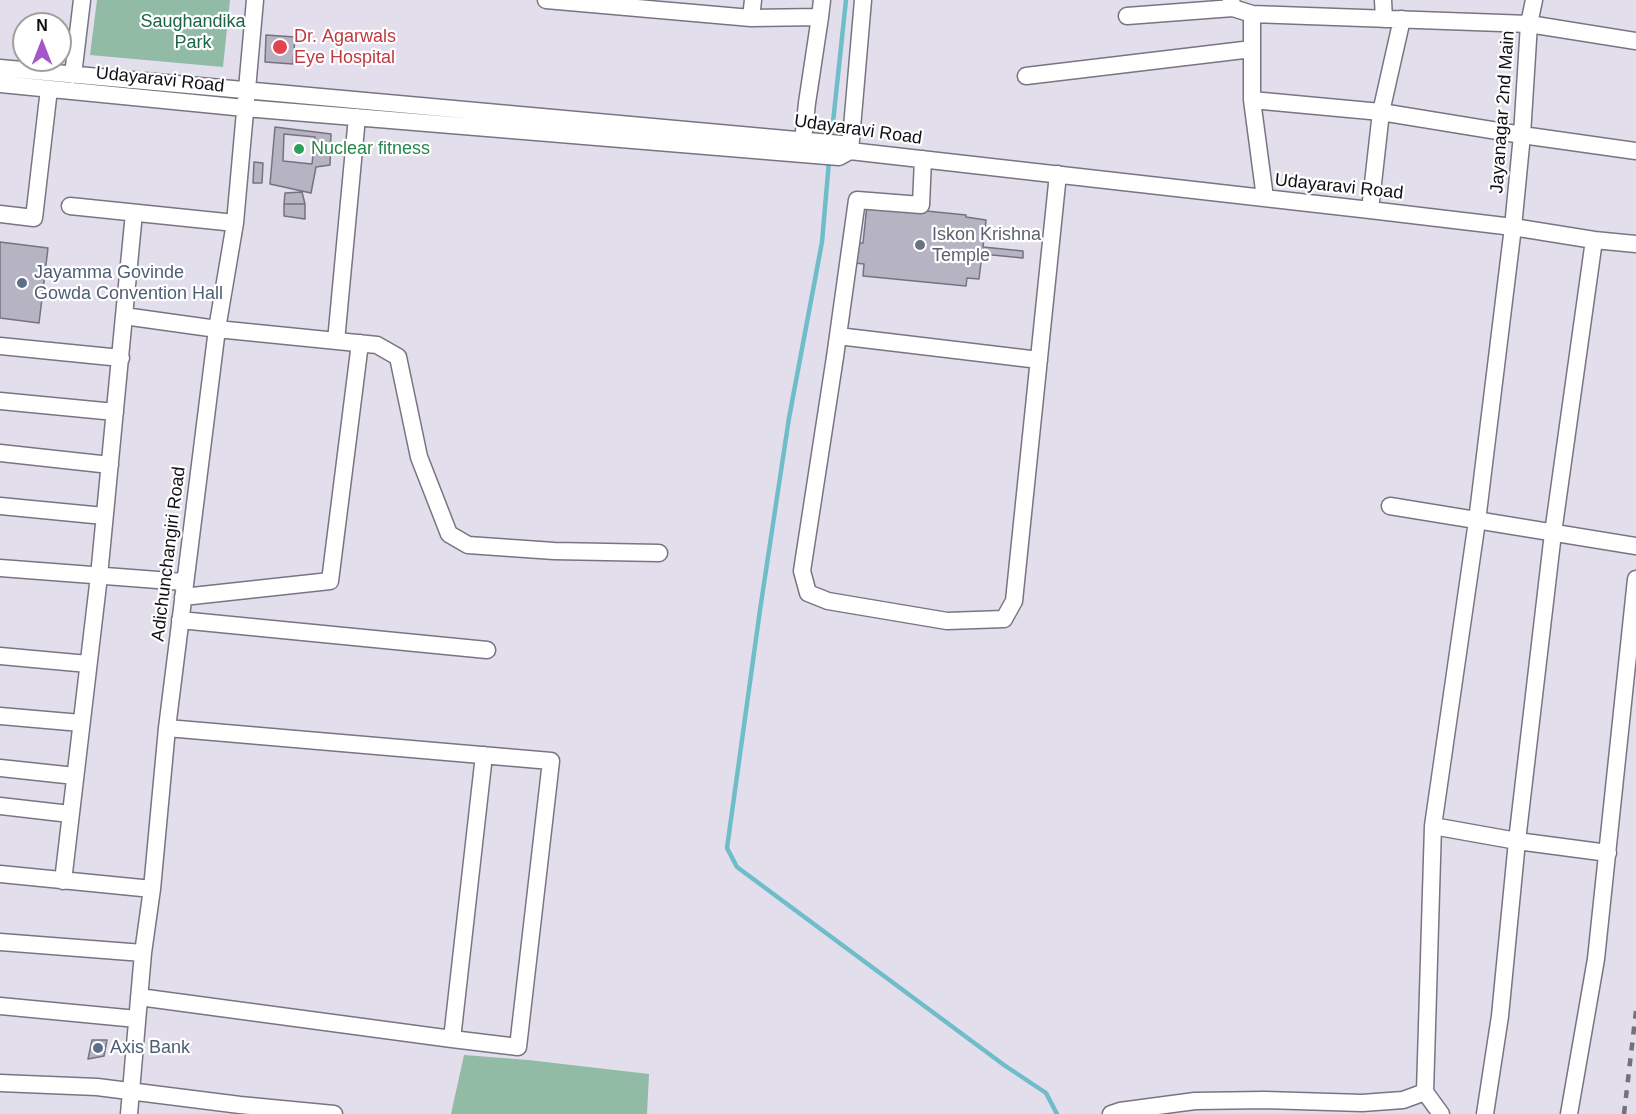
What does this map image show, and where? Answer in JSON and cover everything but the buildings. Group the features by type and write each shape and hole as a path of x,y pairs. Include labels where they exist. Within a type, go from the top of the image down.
{"street":[{"path":"73,75 82,0"},
{"name":"Adichunchangiri Road","path":"129,1114 143,953 152,889 167,728 217,329 235,224 255,0"},
{"path":"546,0 696,7 751,18 820,17"},
{"path":"751,18 753,0"},
{"path":"805,146 807,103 822,0"},
{"path":"843,151 863,0"},
{"path":"1383,0 1384,19"},
{"name":"Jayanagar 2nd Main","path":"1425,1092 1433,826 1477,521 1513,227 1529,24 1534,0"},
{"path":"1127,16 1232,4 1252,14 1305,8 1384,19 1529,24 1636,41"},
{"path":"1252,14 1252,100 1265,198"},
{"path":"1370,210 1381,112 1402,19"},
{"path":"1026,76 1252,49"},
{"name":"Udayaravi Road","path":"0,68 805,146 1370,210 1636,244"},
{"name":"Udayaravi Road","path":"0,84 357,117 805,146"},
{"path":"0,214 34,218 49,89"},
{"path":"1252,100 1381,112 1636,151"},
{"path":"336,341 357,117"},
{"path":"922,159 921,205 856,200 802,571 808,593 828,601 947,621 1004,620 1014,601 1058,174"},
{"path":"70,206 235,224"},
{"path":"63,881 99,576 134,213"},
{"path":"1485,1114 1500,1016 1517,841 1553,533 1594,240"},
{"path":"124,316 217,329 377,345 398,357 419,457 449,534 468,545 554,551 659,553"},
{"path":"838,336 1039,360"},
{"path":"0,568 99,576 184,590 330,581 360,344"},
{"path":"0,346 121,358"},
{"path":"0,401 115,412"},
{"path":"0,453 110,465"},
{"path":"0,506 104,516"},
{"path":"1390,506 1636,546"},
{"path":"1569,1114 1596,959 1636,579"},
{"path":"180,620 487,650"},
{"path":"0,656 88,664"},
{"path":"0,716 81,723"},
{"path":"140,997 518,1047 551,761 167,728"},
{"path":"452,1039 484,755"},
{"path":"0,768 75,776"},
{"path":"0,806 70,813"},
{"path":"1433,826 1517,841 1608,853"},
{"path":"0,874 152,889"},
{"path":"0,942 143,953"},
{"path":"0,1006 137,1019"},
{"path":"0,1083 97,1087 239,1110 328,1114"},
{"path":"1111,1114 1195,1101 1265,1100 1362,1103 1403,1100 1425,1092 1441,1114"}],"green space":[{"name":"Saughandika Park","path":"97,0 230,0 223,67 90,55"},
{"path":"464,1055 649,1074 647,1114 451,1114"}],"waterway":[{"path":"831,141 846,0"},
{"path":"829,161 822,242 789,418 727,848 737,867 1004,1065 1046,1093 1057,1114"}],"railway":[{"path":"1624,1114 1636,1011"}],"place":[{"name":"Dr. Agarwals Eye Hospital","path":"280,47"},
{"name":"Nuclear fitness","path":"299,149"},
{"name":"Iskon Krishna Temple","path":"920,245"},
{"name":"Jayamma Govinde Gowda Convention Hall","path":"22,283"},
{"name":"Axis Bank","path":"98,1048"}]}
